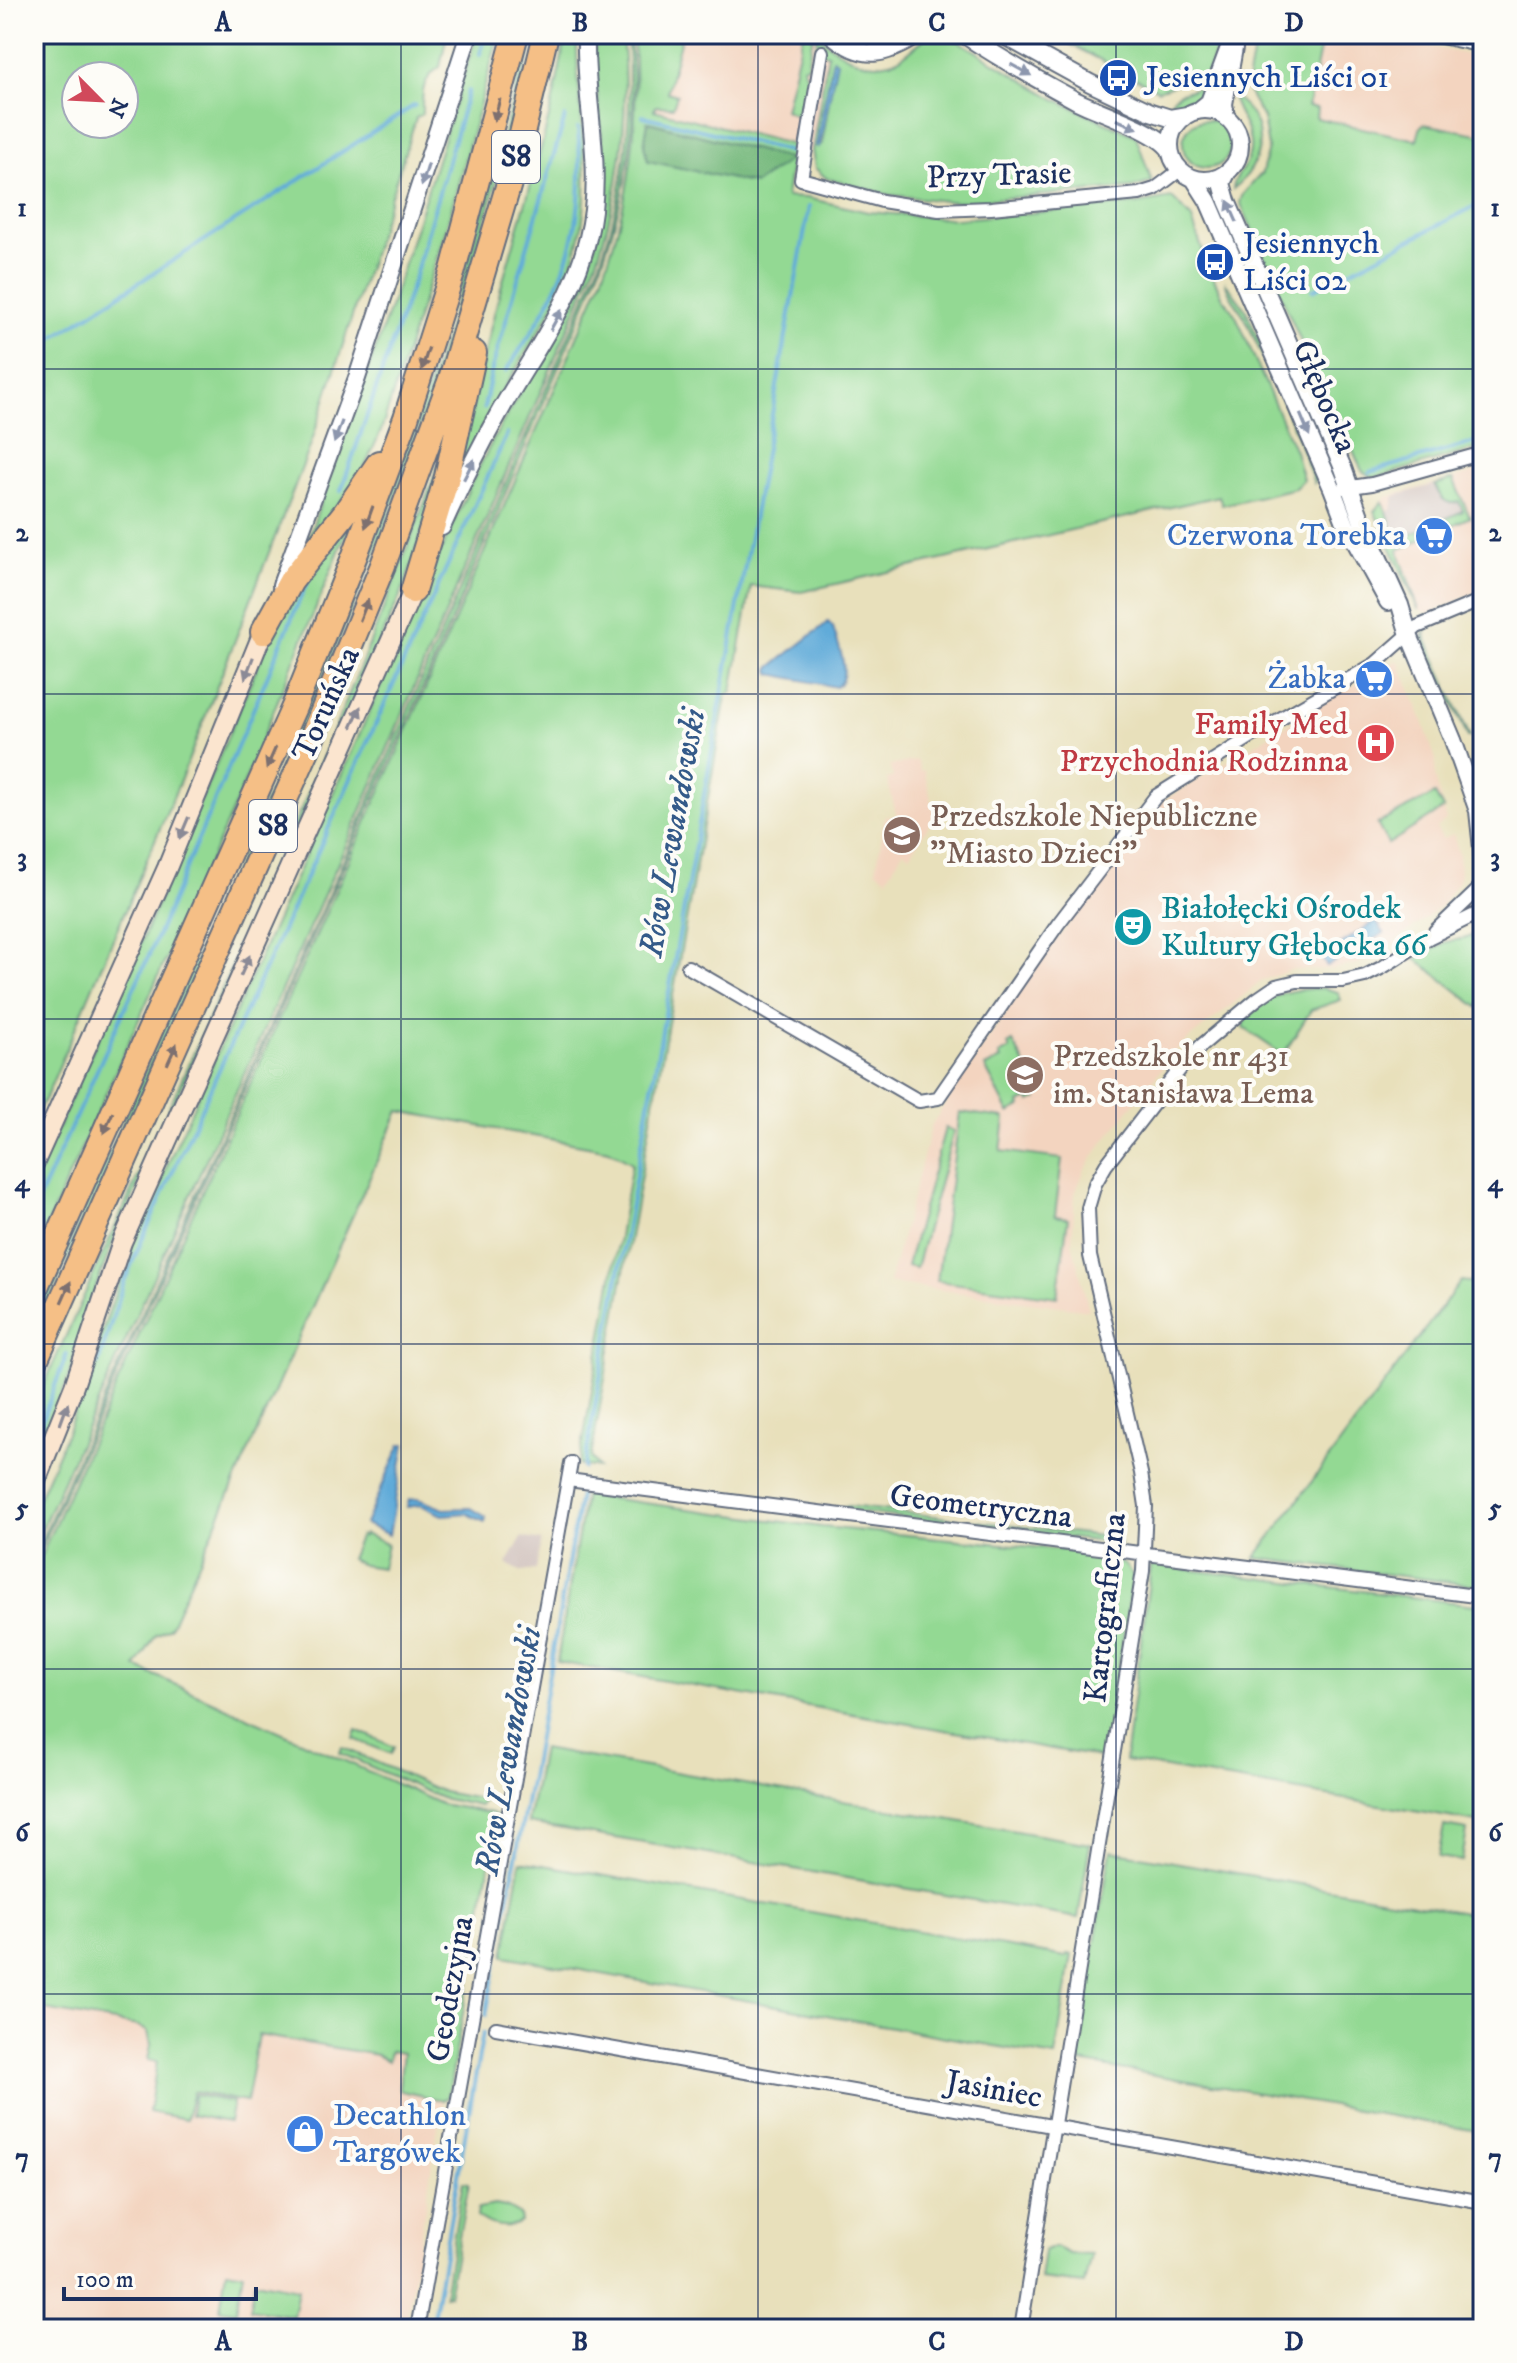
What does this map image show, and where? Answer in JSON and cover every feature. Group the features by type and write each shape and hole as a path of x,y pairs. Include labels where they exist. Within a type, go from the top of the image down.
{"highway":[{"name":"Toruńska","path":"34,1291 294,707 406,418 457,256 516,34"},
{"name":"Toruńska","path":"34,1363 319,721 383,565 436,423 482,278 515,163 546,34"},
{"path":"413,591 447,477 474,351 482,278"},
{"path":"263,632 291,581 345,513 406,418"}],"main road":[{"name":"Toruńska","path":"34,1486 74,1386 122,1242 413,591"},
{"path":"34,1164 167,868 263,632"}],"street":[{"path":"263,632 362,363 469,34"},
{"name":"Toruńska","path":"413,591 483,442 552,327 579,271 589,234 594,191 586,34"},
{"path":"831,34 859,51 872,53 888,51 919,34"},
{"path":"888,51 902,34"},
{"path":"963,34 1080,103 1156,136 1187,174 1211,180 1227,173 1237,159 1240,142 1237,131 1226,117 1210,110 1170,118 1151,112 1090,83 1001,34"},
{"path":"1170,150 1172,133 1209,102 1235,34"},
{"path":"1226,117 1224,104 1232,69 1235,34"},
{"path":"1437,34 1483,44"},
{"name":"Przy Trasie","path":"822,52 801,179 827,188 939,210 991,208 1139,194 1187,174"},
{"name":"Głębocka","path":"1227,173 1222,183 1227,201 1351,488 1447,725 1480,816 1483,858"},
{"name":"Głębocka","path":"1187,174 1202,189 1348,530 1409,635"},
{"path":"1332,488 1372,484 1483,453"},
{"path":"688,967 919,1101 938,1098 1058,924 1156,796 1375,664 1417,627 1477,602"},
{"name":"Kartograficzna","path":"1430,937 1478,890 1483,873"},
{"name":"Kartograficzna","path":"1469,900 1483,894"},
{"name":"Kartograficzna","path":"1021,2329 1145,1554 1146,1506 1141,1473 1090,1256 1088,1208 1095,1184 1126,1137 1184,1064 1257,999 1276,986 1297,981 1343,981 1365,976 1430,937 1483,911"},
{"name":"Geodezyjna","path":"417,2329 571,1463"},
{"name":"Geometryczna","path":"568,1480 1483,1597"},
{"name":"Jasiniec","path":"496,2028 1483,2202"}],"shaded area":[{"path":"672,34 811,34 829,53 812,150 653,109"},
{"path":"1256,34 1372,34 1483,58 1483,171 1287,129 1246,88"},
{"name":"Czerwona Torebka","path":"1483,470 1483,589 1429,614 1417,609 1374,511 1387,497"},
{"path":"1453,479 1470,517 1398,550 1387,511 1392,509 1395,496"},
{"path":"1398,660 1436,760 1435,776 1446,821 1436,828 1443,839 1453,834 1459,854 1457,884 1440,907 1381,953 1358,964 1334,969 1291,970 1263,980 1180,1046 1102,1144 1084,1171 1075,1194 1072,1242 1089,1310 889,1283 932,1124 1038,964 1161,802"},
{"name":"Przedszkole Niepubliczne \"Miasto Dzieci\"","path":"917,760 920,771 924,770 935,815 910,855 903,851 887,878 876,870 885,816 897,817 887,779 893,777 890,766"},
{"path":"522,1537 541,1541 536,1570 522,1572 507,1564"},
{"path":"34,1944 455,2023 405,2329 34,2329"}],"green space":[{"path":"34,34 447,34 440,67 429,77 424,88 422,114 416,118 310,447 183,774 47,1095 34,1118"},
{"path":"477,34 499,34 445,232 381,431 361,475 305,547 390,308"},
{"path":"529,34 534,34 502,163 453,331 381,538 284,773 34,1335 34,1322 279,771 376,536 448,330 497,162"},
{"path":"566,34 577,34 585,167 580,236 573,261 553,306 501,393 453,485 499,295 545,133"},
{"path":"595,34 622,34 625,92 618,178 596,263 351,834 34,1546 34,1509 69,1428 132,1244 470,486 506,417 571,307 590,262 604,189"},
{"path":"627,34 632,65 632,127 616,219 596,279 427,678 34,1562 34,1556 339,871 599,265 616,209 626,151 629,93"},
{"path":"633,34 682,34 667,92 677,95 673,107 656,106 654,110 794,145 786,197 807,198 868,212 958,219 1136,204 1172,198 1191,217 1208,266 1236,316 1295,451 1303,480 1295,488 1222,505 1219,496 801,592 751,586 732,691 726,696 591,1457 598,1468 579,1465 632,1163 609,1150 399,1111 170,1628 156,1635 136,1667 441,1804 498,1817 448,2097 442,2100 401,2091 403,2053 390,2051 388,2061 377,2055 258,2035 246,2102 193,2092 186,2119 149,2112 157,2062 148,2060 151,2044 148,2032 138,2026 34,2008 34,1571 423,694 601,281 620,220 631,159 635,66","holes":["648,122 790,159 755,184"]},
{"path":"803,34 813,36 807,65 803,67 808,78 800,118 785,110"},
{"path":"977,34 983,34 1066,82 1064,85"},
{"path":"1051,34 1222,34 1207,74 1158,90"},
{"path":"1256,34 1334,34 1323,35 1308,106 1317,108 1316,118 1417,140 1424,124 1483,135 1483,447 1374,478 1362,471 1339,418 1326,399 1240,202 1243,194 1262,173 1268,148 1263,118 1246,88"},
{"path":"818,35 848,57 872,64 896,60 934,35 960,42 1057,100 1136,136 1152,182 1131,188 956,202 890,195 826,178 815,168 812,150 828,54 815,51","holes":["833,59 836,61 822,144 816,146"]},
{"path":"1197,88 1208,89 1188,103 1164,107 1178,94"},
{"path":"1232,96 1253,117 1259,142 1252,167 1233,189 1248,159 1250,141"},
{"path":"1207,120 1224,127 1231,144 1224,161 1207,168 1190,161 1183,144 1190,127"},
{"path":"648,122 791,159 755,184 648,161 644,145"},
{"path":"1226,283 1246,310 1318,476 1314,483 1273,381"},
{"path":"451,431 401,594 113,1242 93,1294 66,1384 34,1464 34,1407 252,923 355,679"},
{"path":"1453,479 1470,517 1398,550 1419,610 1374,511 1382,502 1396,541 1463,511 1459,502 1444,500 1435,485"},
{"path":"354,514 238,798 34,1254 34,1182 145,933 279,615"},
{"path":"1427,629 1425,636 1470,737 1424,642 1423,636"},
{"path":"1435,794 1443,809 1388,844 1377,824"},
{"path":"1483,930 1483,1001 1478,1007 1416,959 1446,942 1467,938"},
{"path":"1324,988 1338,992 1341,1000 1311,1010 1283,1055 1244,1028 1245,1018 1281,994"},
{"path":"1013,1042 1039,1092 1035,1094 1037,1099 1020,1103 1021,1107 1009,1113 985,1067 1001,1059 999,1055 1010,1049 1008,1045"},
{"path":"960,1112 1005,1118 1001,1151 1062,1159 1055,1216 1068,1218 1057,1297 937,1281"},
{"path":"945,1128 954,1131 916,1268 907,1266"},
{"path":"1461,1281 1483,1284 1483,1586 1255,1558"},
{"path":"585,1495 822,1527 1118,1555 1118,1563 1124,1564 1133,1576 1104,1758 557,1662"},
{"path":"849,1506 1117,1538 1120,1544 831,1509"},
{"path":"364,1534 387,1544 382,1568 362,1565 350,1559 360,1535 363,1537"},
{"path":"1168,1563 1168,1567 1483,1606 1483,1823 1125,1761 1151,1567"},
{"path":"357,1730 394,1747 391,1754 354,1739"},
{"path":"342,1747 443,1792 484,1800 480,1806 441,1798 340,1753"},
{"path":"542,1749 1090,1844 1078,1918 528,1823"},
{"path":"1444,1826 1467,1830 1462,1861 1438,1857"},
{"path":"1111,1851 1483,1916 1483,2132 1074,2061"},
{"path":"521,1861 1066,1957 1067,1954 1072,1955 1055,2057 504,1956"},
{"path":"194,2095 233,2102 229,2122 191,2115"},
{"path":"463,2182 469,2183 448,2295 444,2295"},
{"path":"495,2205 520,2215 521,2222 499,2226 477,2217 478,2208"},
{"path":"1055,2247 1069,2254 1091,2255 1084,2284 1040,2279 1044,2251"},
{"path":"226,2270 243,2273 236,2311 220,2309"},
{"path":"255,2281 298,2289 293,2316 250,2309"}],"water":[{"path":"833,59 837,61 819,148 816,146"},
{"path":"828,622 833,627 844,667 841,682 836,687 771,674 770,668"},
{"path":"1376,921 1384,933 1327,966 1321,957"},
{"path":"401,1444 405,1444 389,1535 365,1524"},
{"path":"418,1499 444,1509 471,1508 486,1517 485,1522 466,1513 442,1515 421,1505 407,1507 409,1500"}],"waterway":[{"path":"480,54 486,34"},
{"path":"341,491 415,276 468,91"},
{"path":"34,350 415,105"},
{"path":"643,116 792,152"},
{"path":"484,408 492,369 565,117"},
{"path":"506,371 544,311 568,257 579,200 578,128"},
{"path":"1313,290 1483,202"},
{"name":"Rów Lewandowski","path":"584,1468 809,207"},
{"path":"98,1364 124,1282 141,1242 507,434"},
{"path":"1370,472 1483,440"},
{"path":"34,1209 150,953 308,580"},
{"path":"34,1441 67,1354"},
{"name":"Rów Lewandowski","path":"486,2015 580,1495"},
{"name":"Rów Lewandowski","path":"431,2329 483,2033"}],"place":[{"name":"Jesiennych Liści 01","path":"1118,78"},
{"name":"Jesiennych Liści 02","path":"1215,262"},
{"name":"Czerwona Torebka","path":"1434,536"},
{"name":"Żabka","path":"1374,679"},
{"name":"Family Med Przychodnia Rodzinna","path":"1376,743"},
{"name":"Przedszkole Niepubliczne \"Miasto Dzieci\"","path":"902,835"},
{"name":"Białołęcki Ośrodek Kultury Głębocka 66","path":"1133,927"},
{"name":"Przedszkole nr 431 im. Stanisława Lema","path":"1025,1075"},
{"name":"Decathlon Targówek","path":"305,2134"}]}
